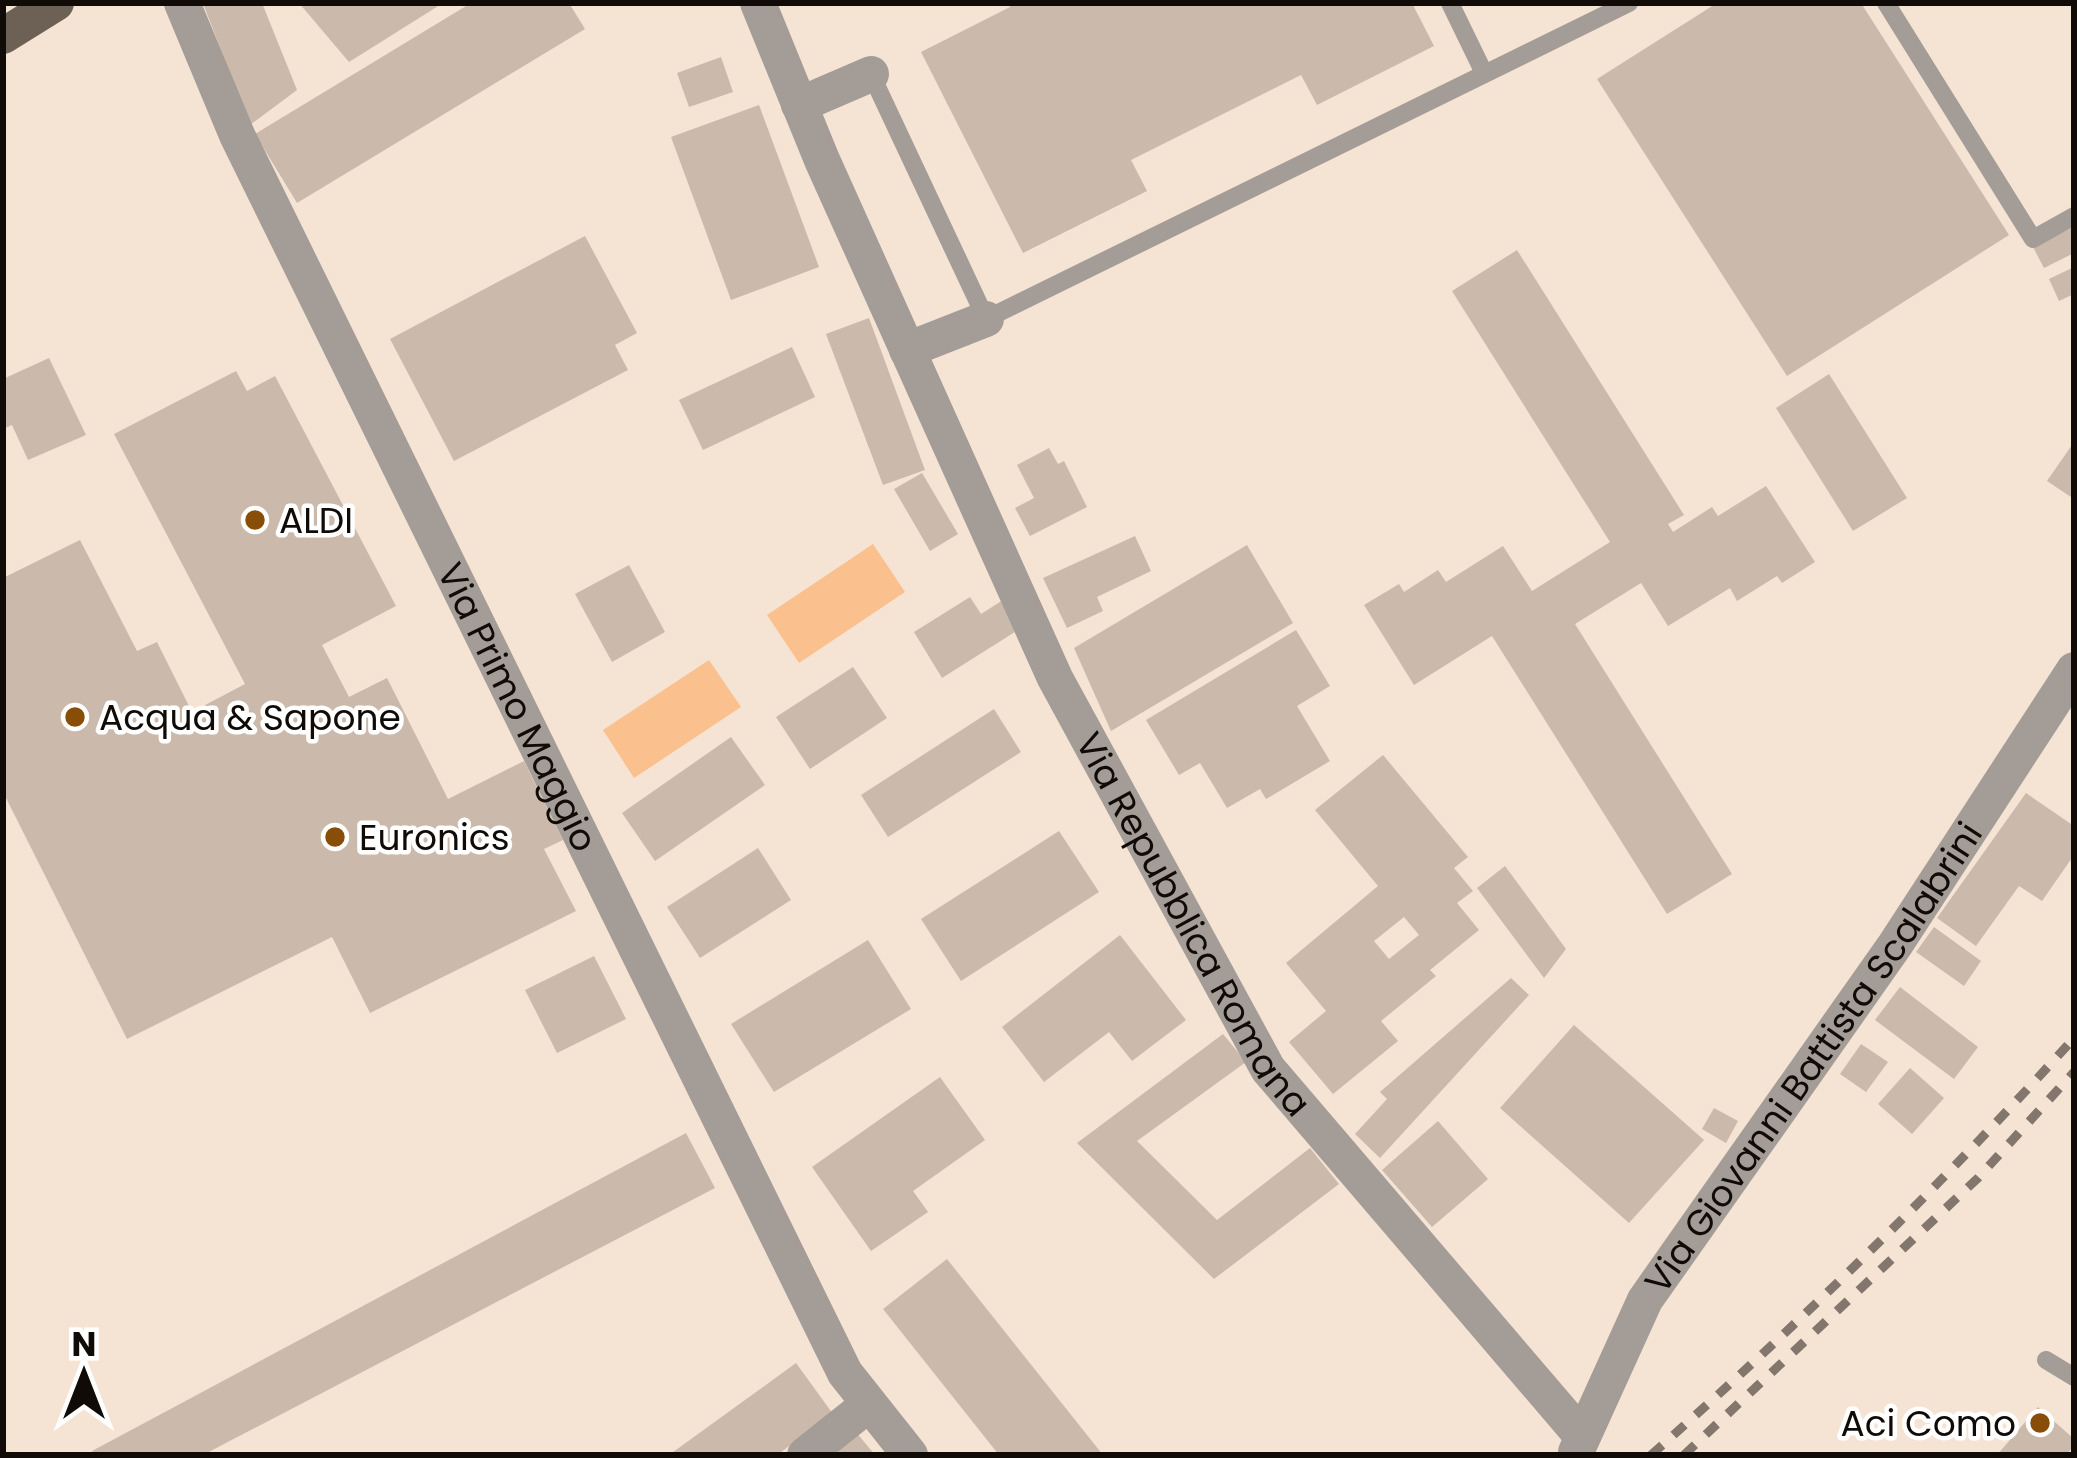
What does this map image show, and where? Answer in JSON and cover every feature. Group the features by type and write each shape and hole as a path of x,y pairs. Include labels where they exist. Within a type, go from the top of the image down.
{"main road":[{"path":"3,36 56,3"}],"street":[{"name":"Via Primo Maggio","path":"182,3 237,135 844,1373 910,1455"},
{"name":"Via Repubblica Romana","path":"758,3 1055,678 1268,1069 1574,1448"},
{"path":"799,105 871,74"},
{"path":"907,350 986,320"},
{"name":"Via Giovanni Battista Scalabrini","path":"1574,1448 1645,1300 1895,945 2074,670"},
{"path":"805,1455 869,1404"}],"lane":[{"path":"1450,3 1484,73"},
{"path":"871,74 986,320 1629,3"},
{"path":"1886,3 2033,239 2074,216"},
{"path":"2046,1360 2074,1377"}],"shaded area":[{"path":"873,544 905,592 799,663 767,615"},
{"path":"709,660 741,707 634,778 603,730"}],"building":[{"path":"262,3 297,90 250,125 204,6"},
{"path":"299,3 443,3 349,62"},
{"path":"471,3 569,3 585,29 297,203 255,134"},
{"path":"1008,3 1412,3 1434,46 1317,105 1301,75 1131,160 1147,191 1023,253 921,52 1010,7"},
{"path":"1717,3 1861,3 2009,235 1787,376 1597,79"},
{"path":"721,57 733,92 689,107 677,73"},
{"path":"759,105 819,267 731,300 671,137"},
{"path":"2074,227 2074,253 2044,268 2033,247"},
{"path":"585,236 637,333 615,345 628,370 454,461 390,339"},
{"path":"1517,250 1684,515 1668,524 1673,532 1712,507 1718,516 1766,486 1815,562 1782,583 1777,576 1737,601 1730,588 1668,626 1641,583 1575,624 1732,874 1667,914 1492,636 1414,685 1364,605 1399,584 1404,592 1438,570 1446,582 1503,546 1532,591 1610,542 1452,291"},
{"path":"2074,267 2074,294 2059,301 2049,279"},
{"path":"869,318 925,470 883,485 826,334"},
{"path":"792,347 815,397 703,450 679,400"},
{"path":"49,358 86,435 28,460 12,425 3,429 3,379"},
{"path":"236,371 247,391 275,376 396,606 322,645 349,697 387,678 448,799 524,761 563,840 544,849 576,911 370,1013 332,937 127,1039 3,792 3,578 80,540 137,651 157,642 192,712 245,684 114,434"},
{"path":"1829,374 1907,498 1853,531 1776,408"},
{"path":"2074,442 2074,499 2047,481"},
{"path":"1049,448 1058,464 1064,461 1087,507 1030,536 1015,508 1034,498 1017,465"},
{"path":"922,473 958,534 930,551 894,489"},
{"path":"1135,536 1151,571 1097,597 1103,611 1067,628 1043,578"},
{"path":"1247,545 1293,623 1111,731 1074,648"},
{"path":"629,565 665,632 612,662 575,594"},
{"path":"970,597 981,614 1003,600 1021,628 942,678 914,632"},
{"path":"1296,630 1330,686 1297,706 1330,761 1266,799 1260,789 1227,808 1200,763 1179,775 1146,720"},
{"path":"853,667 887,718 810,769 776,717"},
{"path":"994,709 1021,752 888,837 861,795"},
{"path":"731,737 765,785 655,861 622,813"},
{"path":"1383,755 1468,857 1454,868 1473,891 1457,903 1479,930 1430,970 1436,976 1381,1021 1398,1041 1333,1094 1289,1042 1326,1011 1286,963 1378,886 1315,810","holes":["1404,917 1419,935 1389,959 1374,941"]},
{"path":"2026,793 2074,826 2074,855 2042,901 2019,886 1976,946 1937,918"},
{"path":"1059,831 1099,892 961,981 921,919"},
{"path":"758,848 791,900 700,958 667,907"},
{"path":"1505,866 1566,949 1544,978 1477,888"},
{"path":"1934,927 1981,961 1964,986 1916,952"},
{"path":"1120,935 1186,1020 1132,1061 1109,1032 1044,1082 1002,1027"},
{"path":"868,940 911,1009 774,1092 731,1024"},
{"path":"594,956 626,1019 557,1053 525,990"},
{"path":"1511,978 1529,995 1380,1158 1355,1134 1387,1099 1380,1092"},
{"path":"1900,987 1978,1047 1954,1079 1875,1020"},
{"path":"1574,1025 1704,1140 1629,1223 1500,1108"},
{"path":"1223,1034 1246,1062 1137,1141 1217,1220 1310,1148 1339,1184 1214,1279 1077,1143"},
{"path":"1861,1044 1888,1062 1866,1092 1840,1074"},
{"path":"1910,1068 1944,1098 1912,1134 1878,1104"},
{"path":"940,1077 985,1140 913,1191 928,1212 871,1251 812,1167"},
{"path":"1714,1108 1738,1121 1726,1143 1702,1129"},
{"path":"1438,1121 1488,1179 1432,1227 1382,1170"},
{"path":"686,1133 715,1188 203,1455 94,1455 92,1451"},
{"path":"947,1259 1103,1455 999,1455 883,1309"},
{"path":"796,1363 833,1414 777,1455 669,1455"},
{"name":"Aci Como","path":"2038,1407 2074,1439 2074,1446 2066,1455 1997,1455"},
{"path":"855,1431 875,1455 827,1455"}],"railway":[{"path":"1651,1455 1868,1252 2074,1038"},
{"path":"1684,1455 1978,1178 2074,1072"}],"place":[{"name":"ALDI","path":"255,520"},
{"name":"Acqua & Sapone","path":"75,717"},
{"name":"Euronics","path":"335,837"},
{"name":"Aci Como","path":"2040,1423"}]}
